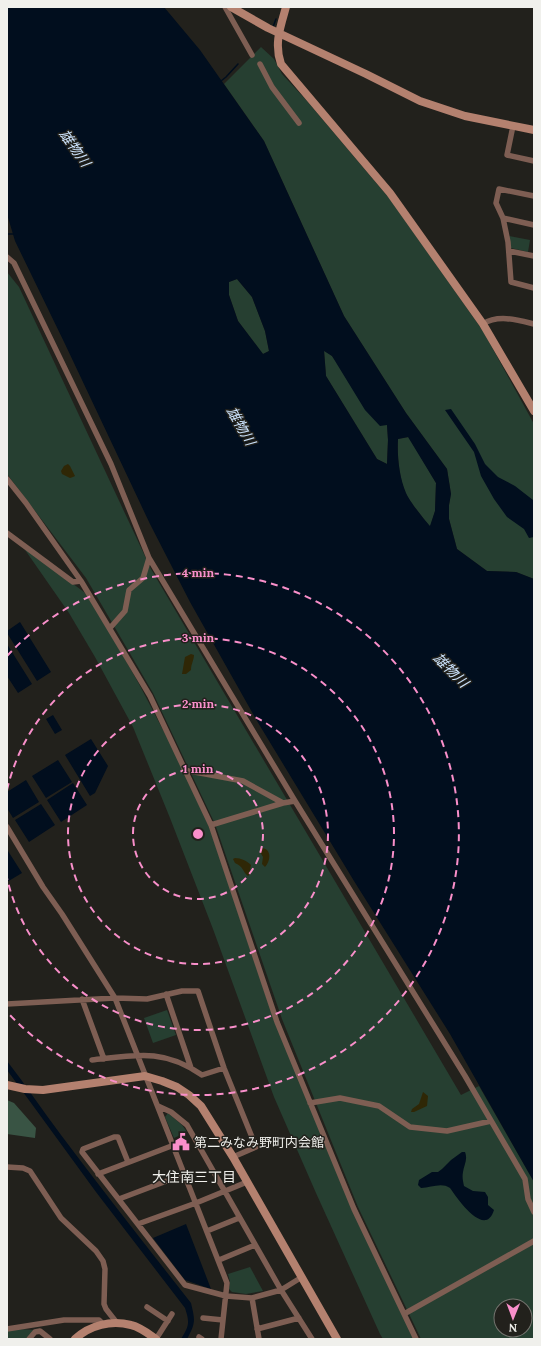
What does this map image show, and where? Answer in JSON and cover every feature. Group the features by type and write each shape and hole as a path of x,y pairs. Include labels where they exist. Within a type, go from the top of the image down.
{"street":[{"path":"225,7 252,55"},
{"path":"231,7 239,13 274,31 420,101 466,116 534,130"},
{"path":"286,7 274,31 281,64 390,193 483,324 534,411"},
{"path":"260,64 272,87 299,123"},
{"path":"513,126 507,155 534,161"},
{"path":"534,196 499,189 496,203 503,218 509,251 510,282 534,288"},
{"path":"503,218 534,225"},
{"path":"509,251 534,256"},
{"path":"7,257 14,263 107,457 149,558 295,801 465,1076 525,1179 528,1199 534,1212"},
{"path":"483,324 489,320 507,319 534,324"},
{"path":"7,479 26,503 81,581 150,696 211,826 277,1022 310,1103 354,1209 416,1339"},
{"path":"7,533 73,582 81,581"},
{"path":"110,628 125,612 129,590 143,578 149,558"},
{"path":"184,770 243,781 283,803"},
{"path":"211,826 283,803 295,801"},
{"path":"7,827 43,887 62,914 115,998 227,1282 221,1339"},
{"path":"7,1004 82,999 148,999 182,991 198,991 224,1068 256,1147 233,1158"},
{"path":"166,994 191,1068"},
{"path":"82,999 104,1059"},
{"path":"92,1060 137,1055 166,1057 191,1068 202,1075 224,1068"},
{"path":"8,1085 25,1090 43,1090 145,1076 177,1087 189,1095 201,1106 233,1158 337,1339"},
{"path":"310,1103 340,1098 379,1106 410,1127 447,1131 491,1121"},
{"path":"158,1106 171,1112 187,1125 281,1290 312,1339"},
{"path":"128,1162 118,1138 114,1137 83,1149 82,1152 186,1285 226,1296 252,1298 281,1290 302,1277"},
{"path":"98,1174 174,1145"},
{"path":"7,1167 23,1168 30,1171 61,1218 96,1251 103,1261 105,1269 104,1304 117,1323"},
{"path":"119,1200 185,1174"},
{"path":"138,1224 196,1203 247,1182"},
{"path":"207,1231 239,1218"},
{"path":"404,1314 534,1241"},
{"path":"218,1260 255,1245"},
{"path":"252,1298 259,1339"},
{"path":"147,1307 168,1321"},
{"path":"75,1339 91,1328 103,1324 117,1323 132,1325 156,1339 172,1314"},
{"path":"203,1318 223,1320"},
{"path":"257,1329 299,1318"},
{"path":"7,1329 64,1320 99,1320 103,1324"},
{"path":"37,1324 38,1331"},
{"path":"38,1331 40,1330 50,1339"},
{"path":"29,1339 35,1332 38,1331"}],"green space":[{"path":"261,47 274,59 282,74 307,101 389,198 483,331 534,424 534,579 516,572 487,571 457,549 449,519 451,494 447,469 406,413 344,316 264,141 224,84"},
{"path":"509,236 530,240 528,252 511,248"},
{"path":"7,272 19,287 151,569 461,1095 479,1086 534,1182 534,1339 421,1339 358,1207 282,1019 215,824 153,693 86,578 7,474"},
{"path":"237,279 252,297 265,331 269,351 263,354 238,321 229,295 229,282"},
{"path":"324,350 332,356 387,425 387,464 377,459 326,376"},
{"path":"409,437 436,483 435,511 430,527 408,498 400,474 398,439"},
{"path":"23,547 84,592 95,606 139,684 174,751 209,826 275,1023 414,1339 383,1339 380,1334 274,1097 213,929 133,727 69,613"},
{"path":"167,1010 176,1035 153,1043 144,1018"},
{"path":"7,1100 14,1103 36,1128 35,1138 7,1134"},
{"path":"168,1113 182,1125 187,1132 174,1138 165,1117"},
{"path":"250,1267 263,1291 246,1294 232,1292 229,1289 230,1282 228,1274"},
{"path":"17,1329 34,1330 26,1339 7,1339 7,1331"}],"sand":[{"path":"68,464 75,476 70,478 62,474 61,471 64,466"},
{"path":"191,654 194,655 194,659 191,670 186,674 182,674 185,657"},
{"path":"260,848 267,850 269,855 265,867 262,864 263,857 260,852"},
{"path":"233,859 244,860 251,865 248,876 240,866 235,863"},
{"path":"423,1092 428,1096 427,1106 411,1112 412,1109 419,1104"}],"water":[{"name":"雄物川","path":"7,7 164,7 200,50 264,141 344,316 406,413 447,469 451,494 449,519 457,549 487,571 516,572 534,579 534,1182 450,1034 354,881 257,721 190,602 150,524 15,241 7,214","holes":["237,279 252,297 265,331 269,351 263,354 238,321 229,295 229,282","324,351 332,356 365,410 380,426 387,425 387,464 377,459 326,376","408,437 436,483 435,511 430,526 410,501 406,493 399,466 398,439"]},
{"path":"451,409 475,444 485,464 498,477 515,486 533,500 534,537 529,538 524,529 507,517 494,499 481,476 474,452 445,410"},
{"path":"20,622 51,672 37,681 7,633 7,631"},
{"path":"7,644 32,684 18,693 7,676"},
{"path":"53,715 62,730 55,734 46,719"},
{"path":"91,739 108,766 95,793 90,796 65,755"},
{"path":"58,760 72,782 46,798 32,776"},
{"path":"26,780 39,802 13,818 7,808 7,792"},
{"path":"73,783 87,805 61,822 47,800"},
{"path":"41,804 55,825 29,842 15,820"},
{"path":"7,851 22,873 7,882"},
{"path":"7,1061 54,1126 191,1303 194,1321 187,1339 181,1339 188,1324 188,1317 185,1308 96,1192 7,1070"},
{"path":"462,1152 465,1152 466,1158 463,1174 464,1186 473,1191 485,1192 488,1197 488,1205 494,1210 490,1218 484,1220 471,1214 447,1186 440,1185 421,1188 418,1185 419,1180 432,1172 438,1172"},
{"path":"186,1224 211,1289 185,1280 153,1238"}],"waterway":[{"path":"273,27 276,19"},
{"path":"221,81 238,64"},
{"path":"7,234 13,234"}],"place":[{"name":"第二みなみ野町内会館","path":"181,1142"}],"district":[{"name":"大住南三丁目","path":"194,1177"}]}
